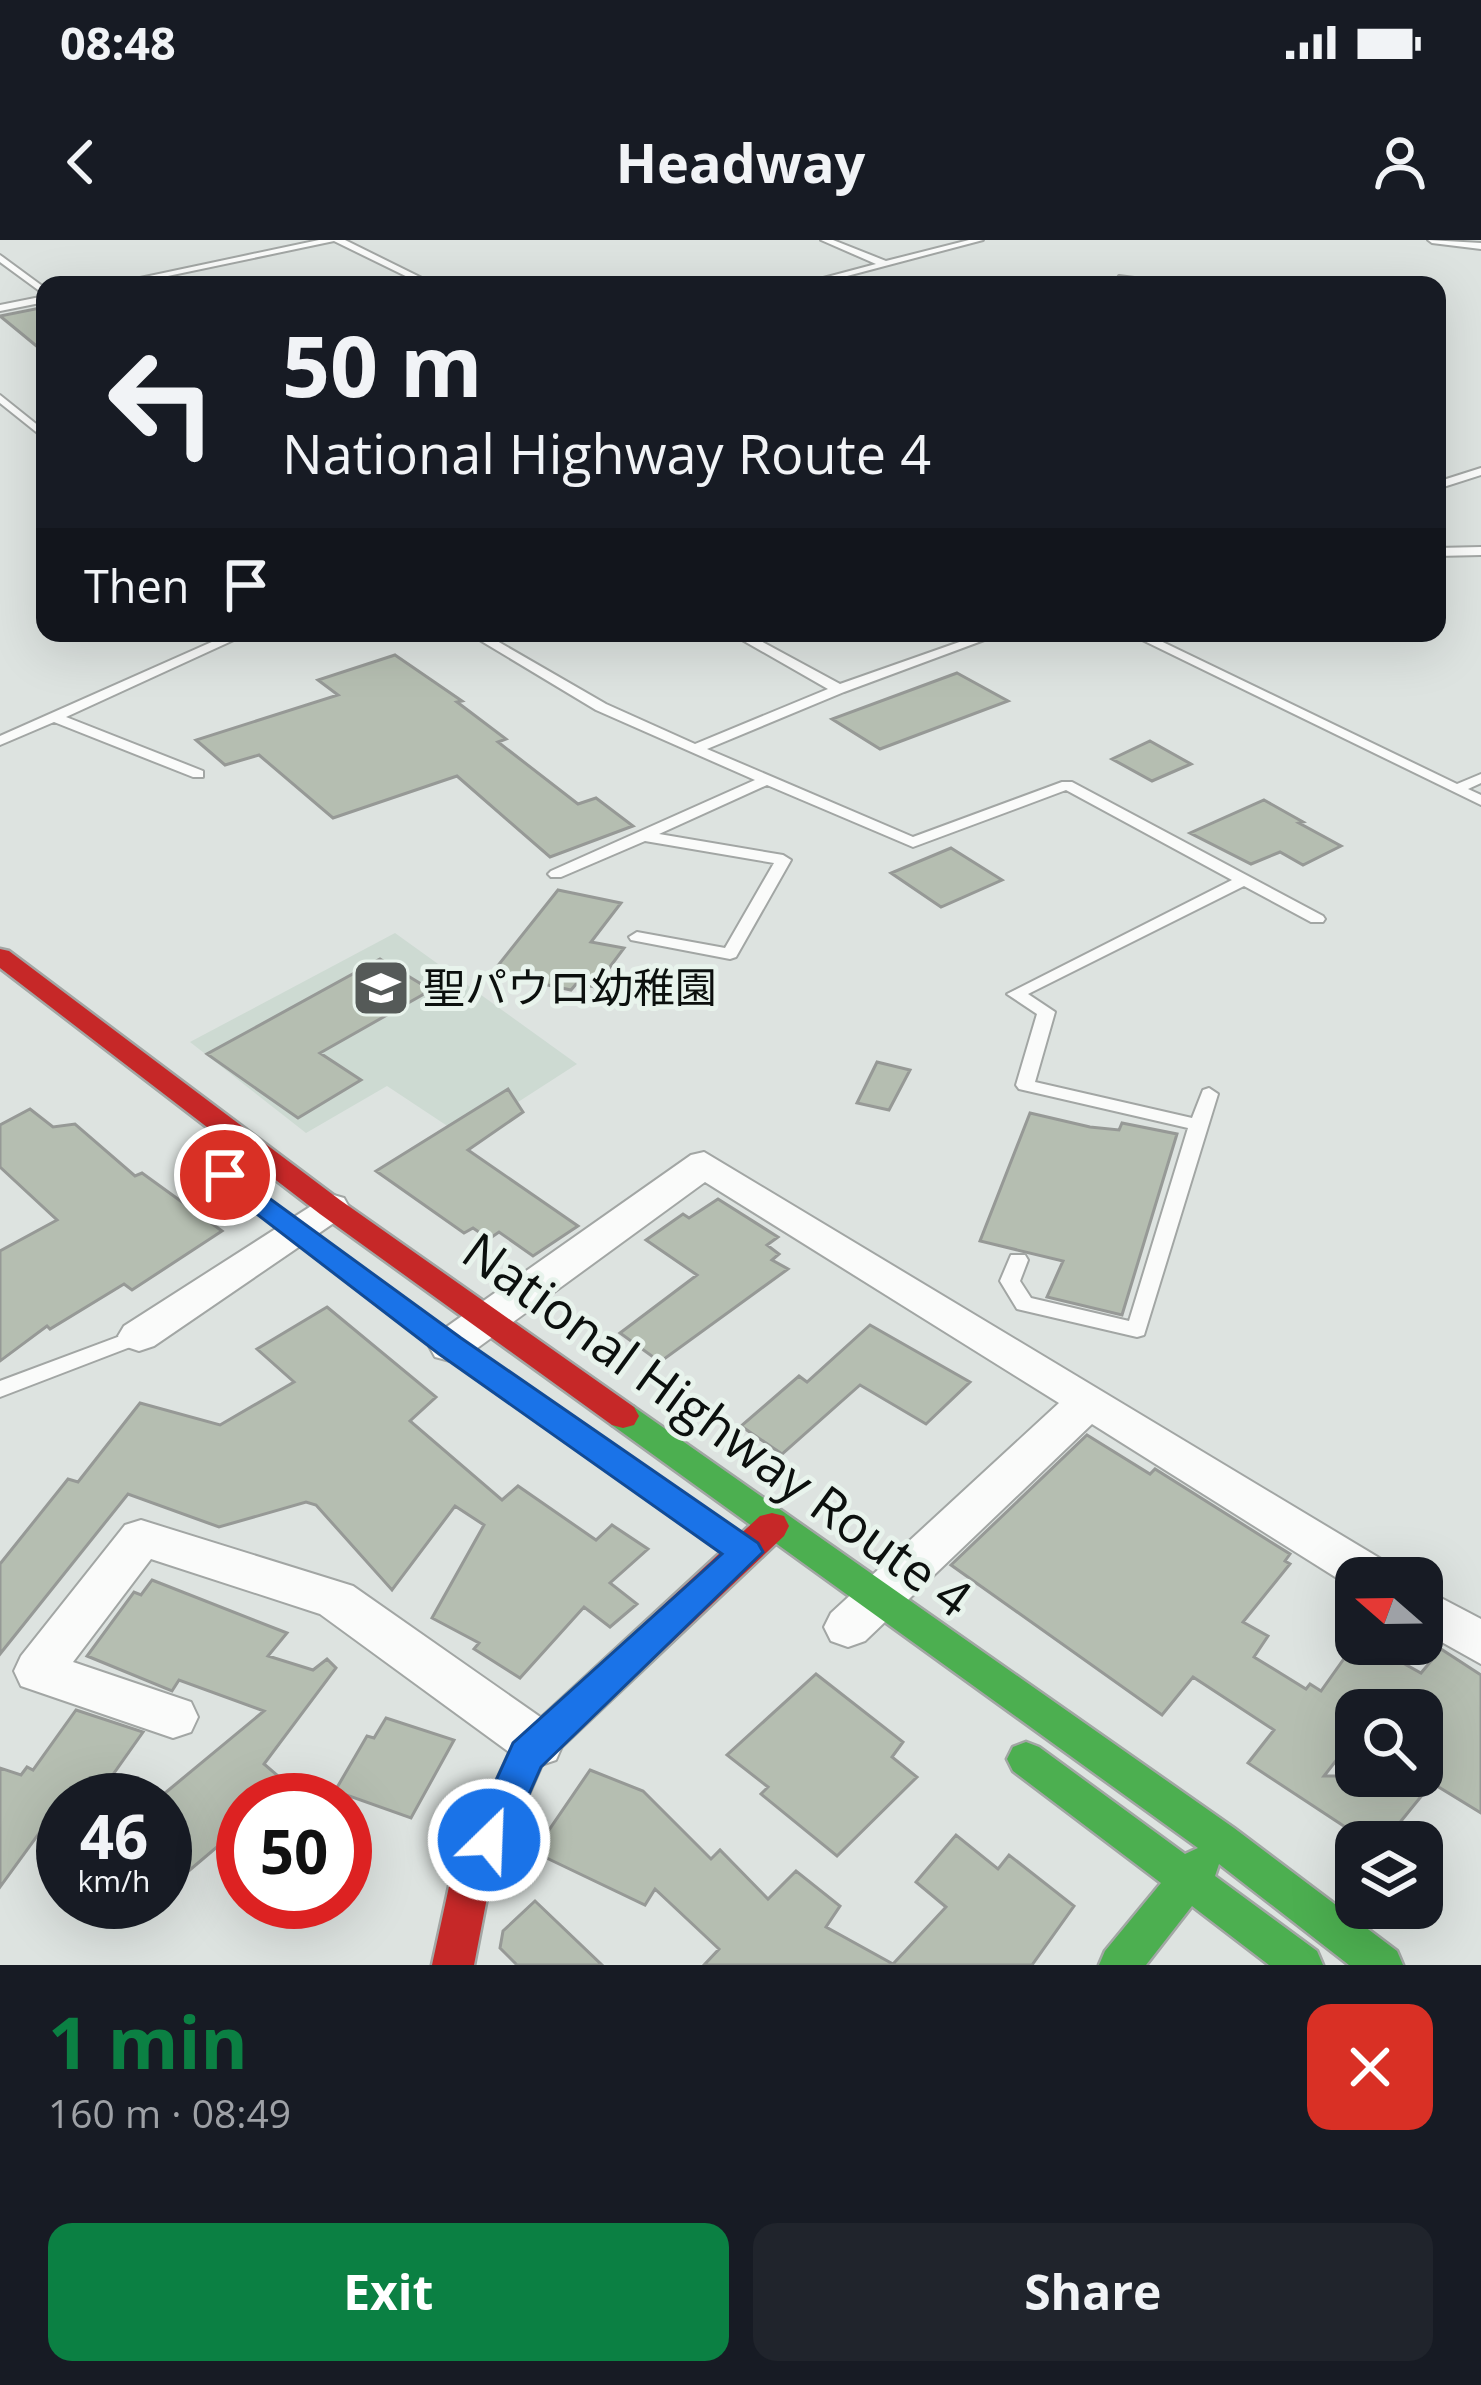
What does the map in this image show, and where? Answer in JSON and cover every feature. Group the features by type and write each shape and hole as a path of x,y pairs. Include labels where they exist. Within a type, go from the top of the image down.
{"main road":[{"name":"National Highway Route 4","path":"0,956 306,1224 488,1320 772,1526 856,1620 1220,1841 1382,1965"},
{"path":"453,1965 470,1882 526,1755 772,1526"},
{"path":"1001,1741 1302,1965"},
{"path":"1120,1965 1220,1841"}],"street":[{"path":"450,1346 704,1164 1341,1557"},
{"path":"139,1336 306,1224"},
{"path":"856,1620 1090,1400"},
{"path":"172,1717 38,1670 141,1538 336,1600 538,1744"},
{"path":"1443,1620 1481,1644"}],"lane":[{"path":"156,276 334,240 412,276"},
{"path":"825,240 885,264"},
{"path":"841,276 979,240"},
{"path":"1432,240 1481,246"},
{"path":"0,258 36,288"},
{"path":"0,308 36,298"},
{"path":"0,398 36,428"},
{"path":"1446,483 1481,471"},
{"path":"1446,551 1481,551"},
{"path":"0,742 223,642"},
{"path":"490,642 601,706 913,842 1067,785 1316,919"},
{"path":"753,642 839,689"},
{"path":"694,749 839,689 972,642"},
{"path":"1153,642 1481,801"},
{"path":"54,717 197,774"},
{"path":"1457,789 1481,778"},
{"path":"556,874 767,780"},
{"path":"637,937 730,954 783,860 643,836"},
{"path":"1198,1125 1025,1085 1046,1012 1015,994 1240,882"},
{"path":"1018,1260 1010,1280 1024,1304 1137,1330 1209,1094"},
{"path":"0,1389 139,1336"}],"shaded area":[{"name":"聖パウロ幼稚園","path":"395,933 577,1064 464,1137 387,1086 306,1133 190,1042"}],"building":[{"path":"36,309 36,346 0,316"},
{"path":"395,655 462,701 457,702 506,739 498,742 578,804 596,798 633,826 550,857 457,776 333,818 259,755 225,765 196,740 338,695 318,680"},
{"path":"957,673 1008,701 880,749 832,719"},
{"path":"1150,741 1191,764 1152,781 1112,759"},
{"path":"1264,800 1341,846 1303,865 1280,852 1251,864 1190,833"},
{"path":"951,848 1002,880 941,907 891,873"},
{"path":"558,890 621,903 591,942 624,948 595,987 577,983 571,990 492,973"},
{"path":"380,959 431,990 320,1053 361,1080 298,1118 207,1054"},
{"path":"877,1062 910,1070 889,1110 857,1103"},
{"path":"508,1089 523,1112 468,1150 578,1226 533,1256 499,1232 489,1239 473,1228 464,1233 376,1171"},
{"path":"30,1109 53,1127 75,1124 135,1176 142,1173 222,1231 132,1290 124,1284 50,1329 47,1326 0,1361 0,1251 57,1220 0,1167 0,1125"},
{"path":"1030,1113 1090,1127 1119,1130 1122,1123 1177,1134 1122,1315 1047,1297 1063,1261 980,1241"},
{"path":"718,1199 778,1237 767,1245 779,1254 772,1260 788,1269 660,1362 620,1333 697,1275 646,1240 683,1214 689,1218"},
{"path":"327,1307 436,1397 410,1421 502,1500 518,1486 596,1540 612,1525 648,1549 610,1583 637,1604 610,1627 584,1607 520,1678 474,1649 479,1643 432,1618 484,1525 455,1506 392,1590 316,1505 306,1502 219,1527 128,1494 0,1654 0,1564 68,1479 78,1482 140,1403 220,1425 294,1382 257,1349"},
{"path":"870,1325 970,1382 926,1424 860,1385 782,1454 741,1426 799,1376 807,1382"},
{"path":"1087,1435 1150,1474 1155,1469 1290,1554 1285,1561 1290,1564 1243,1622 1268,1636 1254,1657 1306,1689 1310,1684 1321,1691 1339,1665 1407,1665 1421,1673 1428,1665 1443,1665 1443,1650 1481,1675 1481,1813 1443,1790 1443,1689 1335,1689 1335,1762 1324,1776 1335,1776 1335,1797 1421,1797 1401,1821 1336,1821 1248,1763 1274,1730 1193,1677 1162,1715 951,1565"},
{"path":"152,1580 287,1633 268,1656 313,1670 327,1659 336,1668 264,1764 274,1773 216,1773 216,1848 192,1868 189,1773 264,1711 179,1680 172,1691 87,1656 134,1592 141,1595"},
{"path":"816,1674 903,1742 892,1757 917,1777 837,1856 761,1794 768,1787 727,1755"},
{"path":"76,1710 143,1732 114,1773 36,1773 36,1837 0,1887 0,1768 21,1775 27,1767 33,1770"},
{"path":"386,1718 454,1740 411,1818 372,1804 372,1773 345,1773 367,1736 374,1738"},
{"path":"590,1770 643,1791 711,1859 720,1850 768,1899 796,1871 840,1906 826,1927 893,1964 946,1907 916,1882 956,1835 998,1869 1009,1855 1074,1906 1032,1965 704,1965 719,1949 655,1889 645,1905 534,1852"},
{"path":"535,1901 602,1965 517,1965 500,1948 503,1931"}],"traffic: fast":[{"path":"623,1416 1220,1841 1382,1965"},
{"path":"1026,1759 1302,1965"},
{"path":"1120,1965 1200,1865"}],"traffic: jam":[{"path":"0,956 330,1207 623,1416"},
{"path":"453,1965 470,1882 527,1755 772,1526"}],"place":[{"name":"聖パウロ幼稚園","path":"381,988"}],"route":[{"path":"225,1175 450,1346 746,1552 526,1755 489,1840"}]}
